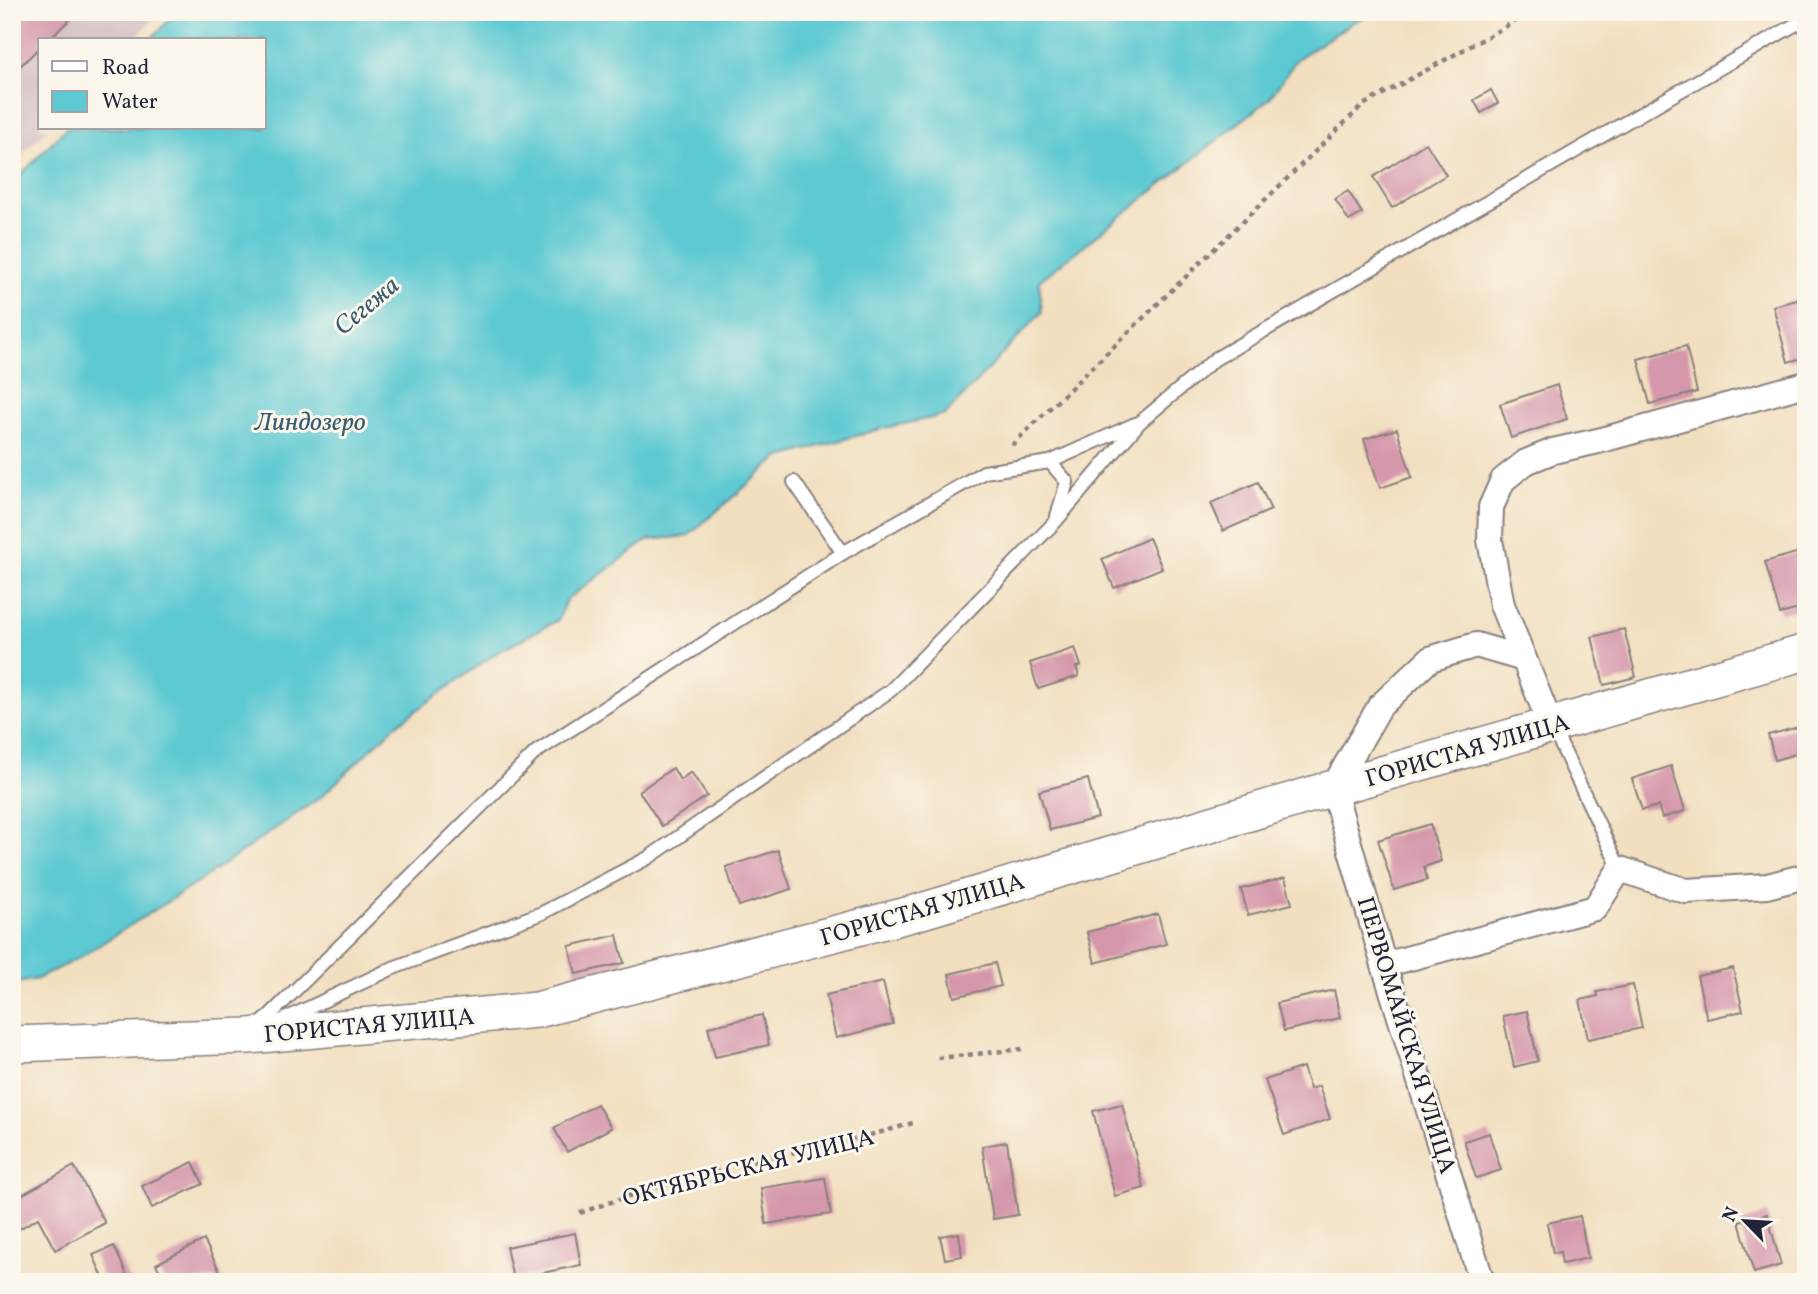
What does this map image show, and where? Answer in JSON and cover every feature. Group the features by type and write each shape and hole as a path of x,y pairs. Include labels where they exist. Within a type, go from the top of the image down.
{"street":[{"path":"1551,726 1502,606 1490,540 1491,507 1503,480 1526,462 1553,451 1598,442 1806,384"},
{"path":"1333,788 1380,706 1430,659 1476,645 1524,659"},
{"name":"ГОРИСТАЯ УЛИЦА","path":"14,1044 249,1036 537,1010 915,913 1333,788 1806,652"},
{"name":"ПЕРВОМАЙСКАЯ УЛИЦА","path":"1333,788 1384,965 1482,1282"},
{"path":"1384,965 1595,908 1620,869 1686,891 1767,886 1806,876"}],"lane":[{"path":"249,1036 393,968 542,913 648,858 891,690 1055,522 1139,423 1215,359 1798,23"},
{"path":"249,1036 536,752 843,553 984,472 1049,462 1139,423"},
{"path":"1049,462 1068,482 1055,522"},
{"path":"794,482 843,553"},
{"path":"1551,726 1620,869"}],"path":[{"path":"984,472 1363,105 1532,12"},
{"path":"938,1058 1022,1049"},
{"name":"ОКТЯБРЬСКАЯ УЛИЦА","path":"580,1213 648,1189 715,1170 879,1134 916,1122"}],"shaded area":[{"path":"12,12 160,12 135,38 38,38 38,130 46,130 12,164"}],"water":[{"name":"Линдозеро","path":"177,12 1375,12 1353,22 1297,59 1269,99 1039,281 1042,312 945,415 880,429 778,458 688,536 648,540 566,600 558,620 496,653 395,726 322,796 200,881 79,958 37,979 12,984 12,184 64,130 266,130 266,38 152,38"}],"building":[{"path":"12,12 78,12 50,38 38,38 38,49 12,74"},
{"path":"1491,90 1498,103 1481,113 1474,100"},
{"path":"1426,143 1446,175 1392,208 1373,177"},
{"path":"1348,191 1362,213 1349,221 1335,199"},
{"path":"1801,299 1806,317 1806,357 1788,362 1773,306"},
{"path":"1686,346 1697,392 1650,404 1638,359"},
{"path":"1557,385 1567,419 1511,438 1500,404"},
{"path":"1397,429 1412,477 1380,488 1364,439"},
{"path":"1258,482 1271,510 1223,531 1211,503"},
{"path":"1149,538 1162,568 1114,588 1102,559"},
{"path":"1806,550 1806,573 1802,574 1806,586 1806,607 1780,614 1765,562"},
{"path":"1624,629 1636,677 1604,685 1592,637"},
{"path":"1075,648 1081,666 1076,667 1079,676 1038,689 1030,663"},
{"path":"1806,725 1806,751 1775,760 1768,735"},
{"path":"1671,766 1685,811 1662,818 1658,806 1642,810 1632,779"},
{"path":"673,768 680,780 691,772 707,796 662,826 639,791"},
{"path":"1088,779 1098,818 1050,830 1039,791"},
{"path":"1430,824 1441,861 1424,867 1427,880 1394,890 1378,840"},
{"path":"778,850 791,889 739,906 726,867"},
{"path":"1285,878 1292,904 1248,915 1241,889"},
{"path":"1158,914 1166,944 1095,963 1087,932"},
{"path":"617,935 624,963 576,974 569,946"},
{"path":"995,963 1001,986 954,997 949,974"},
{"path":"1733,968 1743,1011 1707,1019 1697,976"},
{"path":"883,982 893,1024 836,1038 826,995"},
{"path":"1633,985 1642,1028 1588,1039 1580,1000 1598,996 1597,992"},
{"path":"1334,990 1340,1018 1284,1031 1277,1003"},
{"path":"1527,1011 1538,1061 1514,1067 1503,1016"},
{"path":"762,1015 769,1045 715,1057 708,1027"},
{"path":"1303,1067 1310,1089 1319,1086 1330,1119 1284,1135 1265,1080"},
{"path":"597,1104 611,1128 567,1152 554,1128"},
{"path":"1122,1104 1144,1188 1115,1196 1093,1111"},
{"path":"1489,1133 1501,1170 1476,1178 1464,1141"},
{"path":"1007,1142 1018,1215 993,1219 982,1146"},
{"path":"193,1162 203,1184 152,1208 142,1186"},
{"path":"74,1166 105,1223 55,1250 38,1218 19,1229 12,1216 12,1200"},
{"path":"825,1178 831,1214 766,1224 761,1188"},
{"path":"1767,1214 1781,1265 1754,1273 1739,1222"},
{"path":"1580,1216 1588,1258 1562,1264 1560,1252 1553,1253 1547,1223"},
{"path":"575,1233 581,1265 513,1279 506,1247"},
{"path":"959,1233 962,1256 945,1259 940,1236"},
{"path":"204,1240 224,1280 165,1282 156,1264"},
{"path":"114,1246 130,1282 105,1282 93,1255"}],"water label":[{"name":"Сегежа","path":"366,305"}]}
